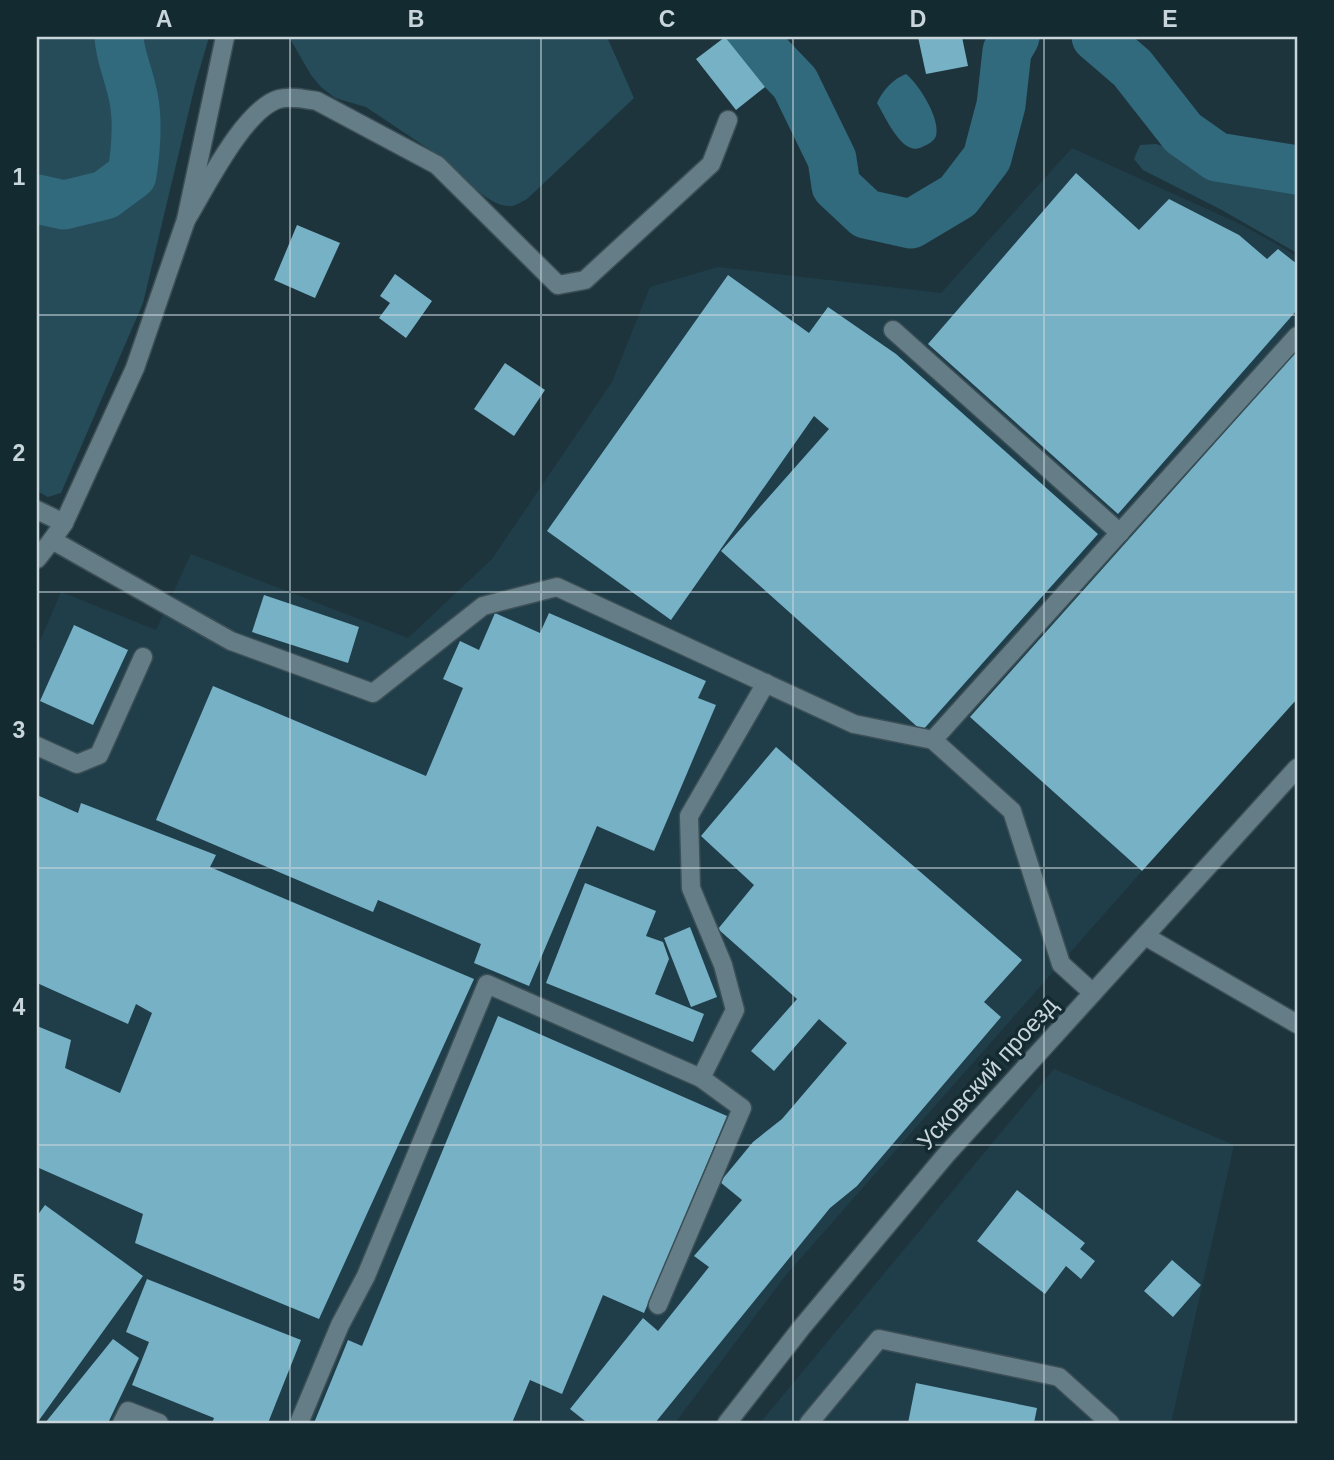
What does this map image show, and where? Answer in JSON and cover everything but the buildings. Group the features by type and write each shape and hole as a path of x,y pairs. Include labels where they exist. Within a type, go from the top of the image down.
{"street":[{"path":"37,559 64,523 135,368 186,220 225,37"},
{"path":"186,220 239,132 260,109 279,99 317,101 437,165 558,285 584,280 711,164 727,120"},
{"path":"893,330 1119,533"},
{"path":"933,740 1297,336"},
{"path":"37,510 64,523"},
{"path":"52,540 231,641 373,693 483,606 557,587 854,724 933,740 1012,811 1061,964 1093,993"},
{"path":"37,746 77,764 99,755 143,657"},
{"path":"701,1078 735,1010 723,965 691,888 688,816 765,683"},
{"name":"Усковский проезд","path":"727,1423 802,1327 945,1156 1297,768"},
{"path":"1144,936 1297,1024"},
{"path":"299,1423 340,1325 366,1276 487,984 701,1078 742,1108 658,1305"},
{"path":"810,1423 879,1339 1059,1377 1110,1423"},
{"path":"122,1423 128,1411 159,1423"}],"shaded area":[{"path":"37,37 209,37 143,303 61,493 48,497 37,491"},
{"path":"289,37 607,37 634,98 527,199 512,206 503,205 485,197 448,162 366,107 335,98 311,75"},
{"path":"906,74 928,103 937,129 933,141 917,149 904,144 877,103 889,86"},
{"path":"1156,144 1217,163 1247,177 1280,186 1297,185 1297,253 1220,209 1143,170 1134,159 1140,145"},
{"path":"1072,148 1242,225 1297,256 1297,699 786,1275 675,1423 37,1423 37,648 61,592 156,630 191,554 408,638 492,559 612,382 650,287 718,267 941,293"},
{"path":"1054,1069 1234,1145 1171,1423 760,1423"}],"waterway":[{"path":"37,199 64,205 105,195 132,175 136,111 119,37"},
{"path":"751,37 795,83 832,159 836,186 866,214 911,224 958,196 987,158 1001,105 1007,51 1015,37"},
{"path":"1096,37 1132,68 1183,133 1217,157 1297,170"}]}
